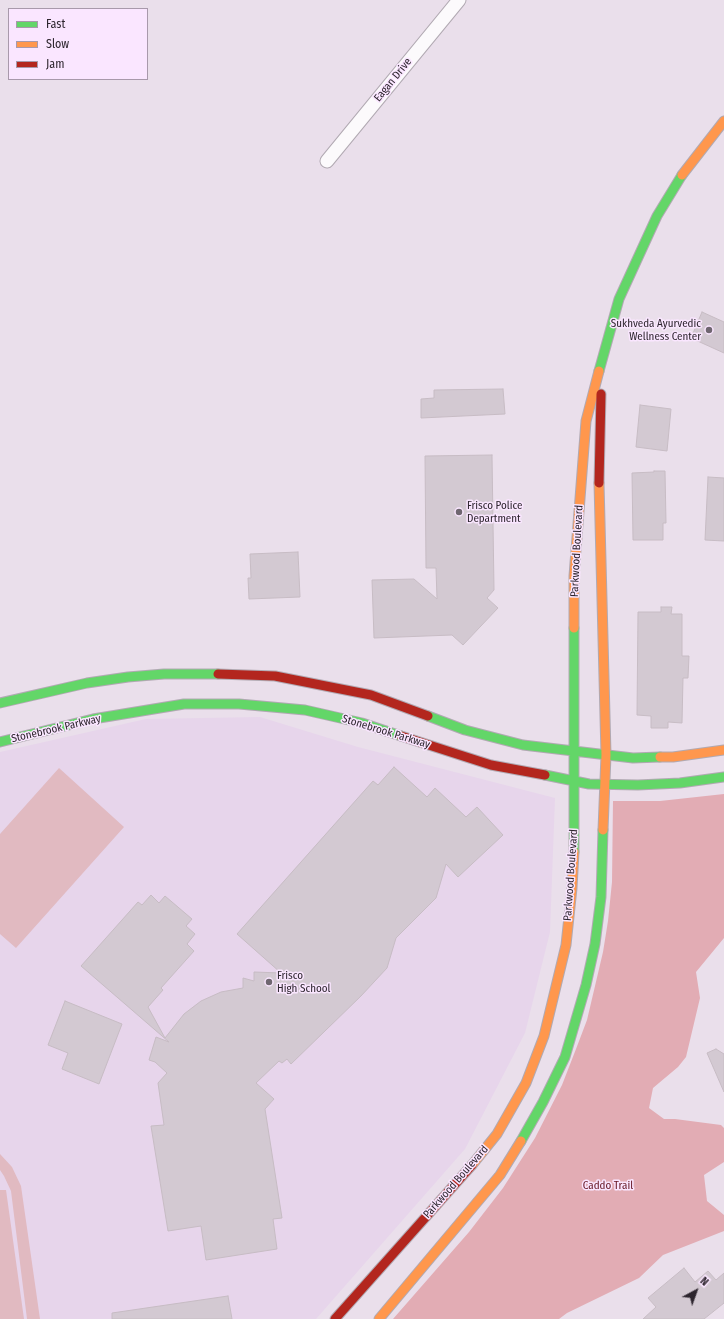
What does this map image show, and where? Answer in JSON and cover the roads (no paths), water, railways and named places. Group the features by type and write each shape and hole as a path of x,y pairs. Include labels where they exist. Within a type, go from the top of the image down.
{"main road":[{"name":"Parkwood Boulevard","path":"335,1319 371,1285 474,1163 496,1134 526,1083 544,1036 562,978 572,888 575,836 574,576 580,482 586,421 619,299 657,216 684,172 724,121"},
{"name":"Parkwood Boulevard","path":"379,1319 390,1300 500,1175 520,1143 543,1102 565,1057 583,984 595,944 601,897 606,755 598,474 602,359"},
{"path":"0,703 87,683 128,677 164,674 240,678 275,676 371,695 465,730 522,745 633,758 673,757 724,750"},
{"name":"Stonebrook Parkway","path":"0,742 93,719 130,712 184,704 239,700 305,710 362,723 491,765 574,781 605,785 652,785 724,777"}],"street":[{"name":"Eagan Drive","path":"327,160 459,0"}],"place":[{"name":"Sukhveda Ayurvedic Wellness Center","path":"709,330"},
{"name":"Frisco Police Department","path":"459,512"},
{"name":"Frisco High School","path":"269,982"}],"park label":[{"name":"Caddo Trail","path":"608,1186"}]}
